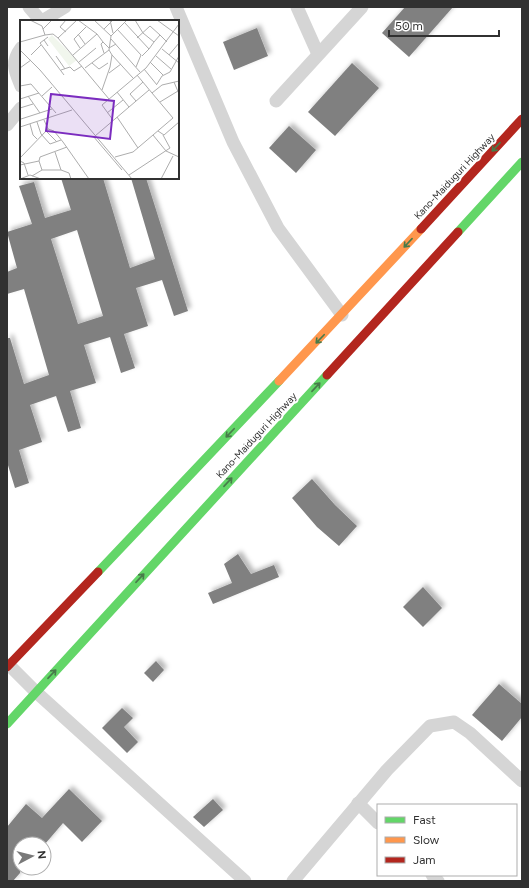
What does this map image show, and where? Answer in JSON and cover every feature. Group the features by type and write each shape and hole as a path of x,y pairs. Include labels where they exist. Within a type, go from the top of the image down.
{"highway":[{"name":"Kano-Maiduguri Highway","path":"8,666 342,315 522,119"},
{"name":"Kano-Maiduguri Highway","path":"7,724 522,162"}],"street":[{"path":"29,7 41,20"},
{"path":"44,20 65,7"},
{"path":"176,7 233,142 278,228 342,315"},
{"path":"297,7 318,54"},
{"path":"276,101 362,7"},
{"path":"20,50 15,57 14,65 20,83"},
{"path":"7,125 20,109"},
{"path":"8,666 245,881"},
{"path":"293,881 387,770 430,726 454,722 470,733 522,781"},
{"path":"358,803 377,822"}],"building":[{"path":"405,7 453,7 409,57 382,33"},
{"path":"257,28 268,56 234,70 223,42"},
{"path":"352,63 379,88 335,136 308,112"},
{"path":"289,126 316,150 296,173 269,148"},
{"path":"61,179 103,179 130,268 155,259 131,179 146,179 188,311 174,316 162,280 136,288 148,326 124,334 135,368 121,373 110,337 84,345 96,383 70,391 81,428 68,432 56,396 30,405 42,442 19,450 29,483 15,488 7,462 7,338 10,338 24,384 49,375 24,289 7,294 7,272 17,268 7,232 32,224 19,186 34,182 45,218 71,210","holes":["77,230 103,316 78,324 51,239"]},
{"path":"312,479 335,505 357,526 339,546 317,527 292,498"},
{"path":"238,554 251,574 274,565 279,577 213,604 208,593 232,583 224,564"},
{"path":"423,587 442,608 423,627 403,607"},
{"path":"156,661 164,670 153,682 144,673"},
{"path":"499,684 522,704 522,717 502,741 472,715"},
{"path":"122,708 133,718 124,727 138,742 127,753 102,728"},
{"path":"69,789 102,821 82,842 63,823 52,836 12,836 12,876 17,876 13,881 7,881 7,827 26,804 42,818"},
{"path":"213,799 223,810 204,827 193,817"}],"traffic: fast":[{"path":"458,232 522,162"},
{"path":"7,724 327,375"},
{"path":"98,572 279,381"}],"traffic: slow":[{"path":"279,381 421,229"}],"traffic: jam":[{"path":"421,229 522,119"},
{"path":"327,375 458,232"},
{"path":"7,667 98,572"}]}
